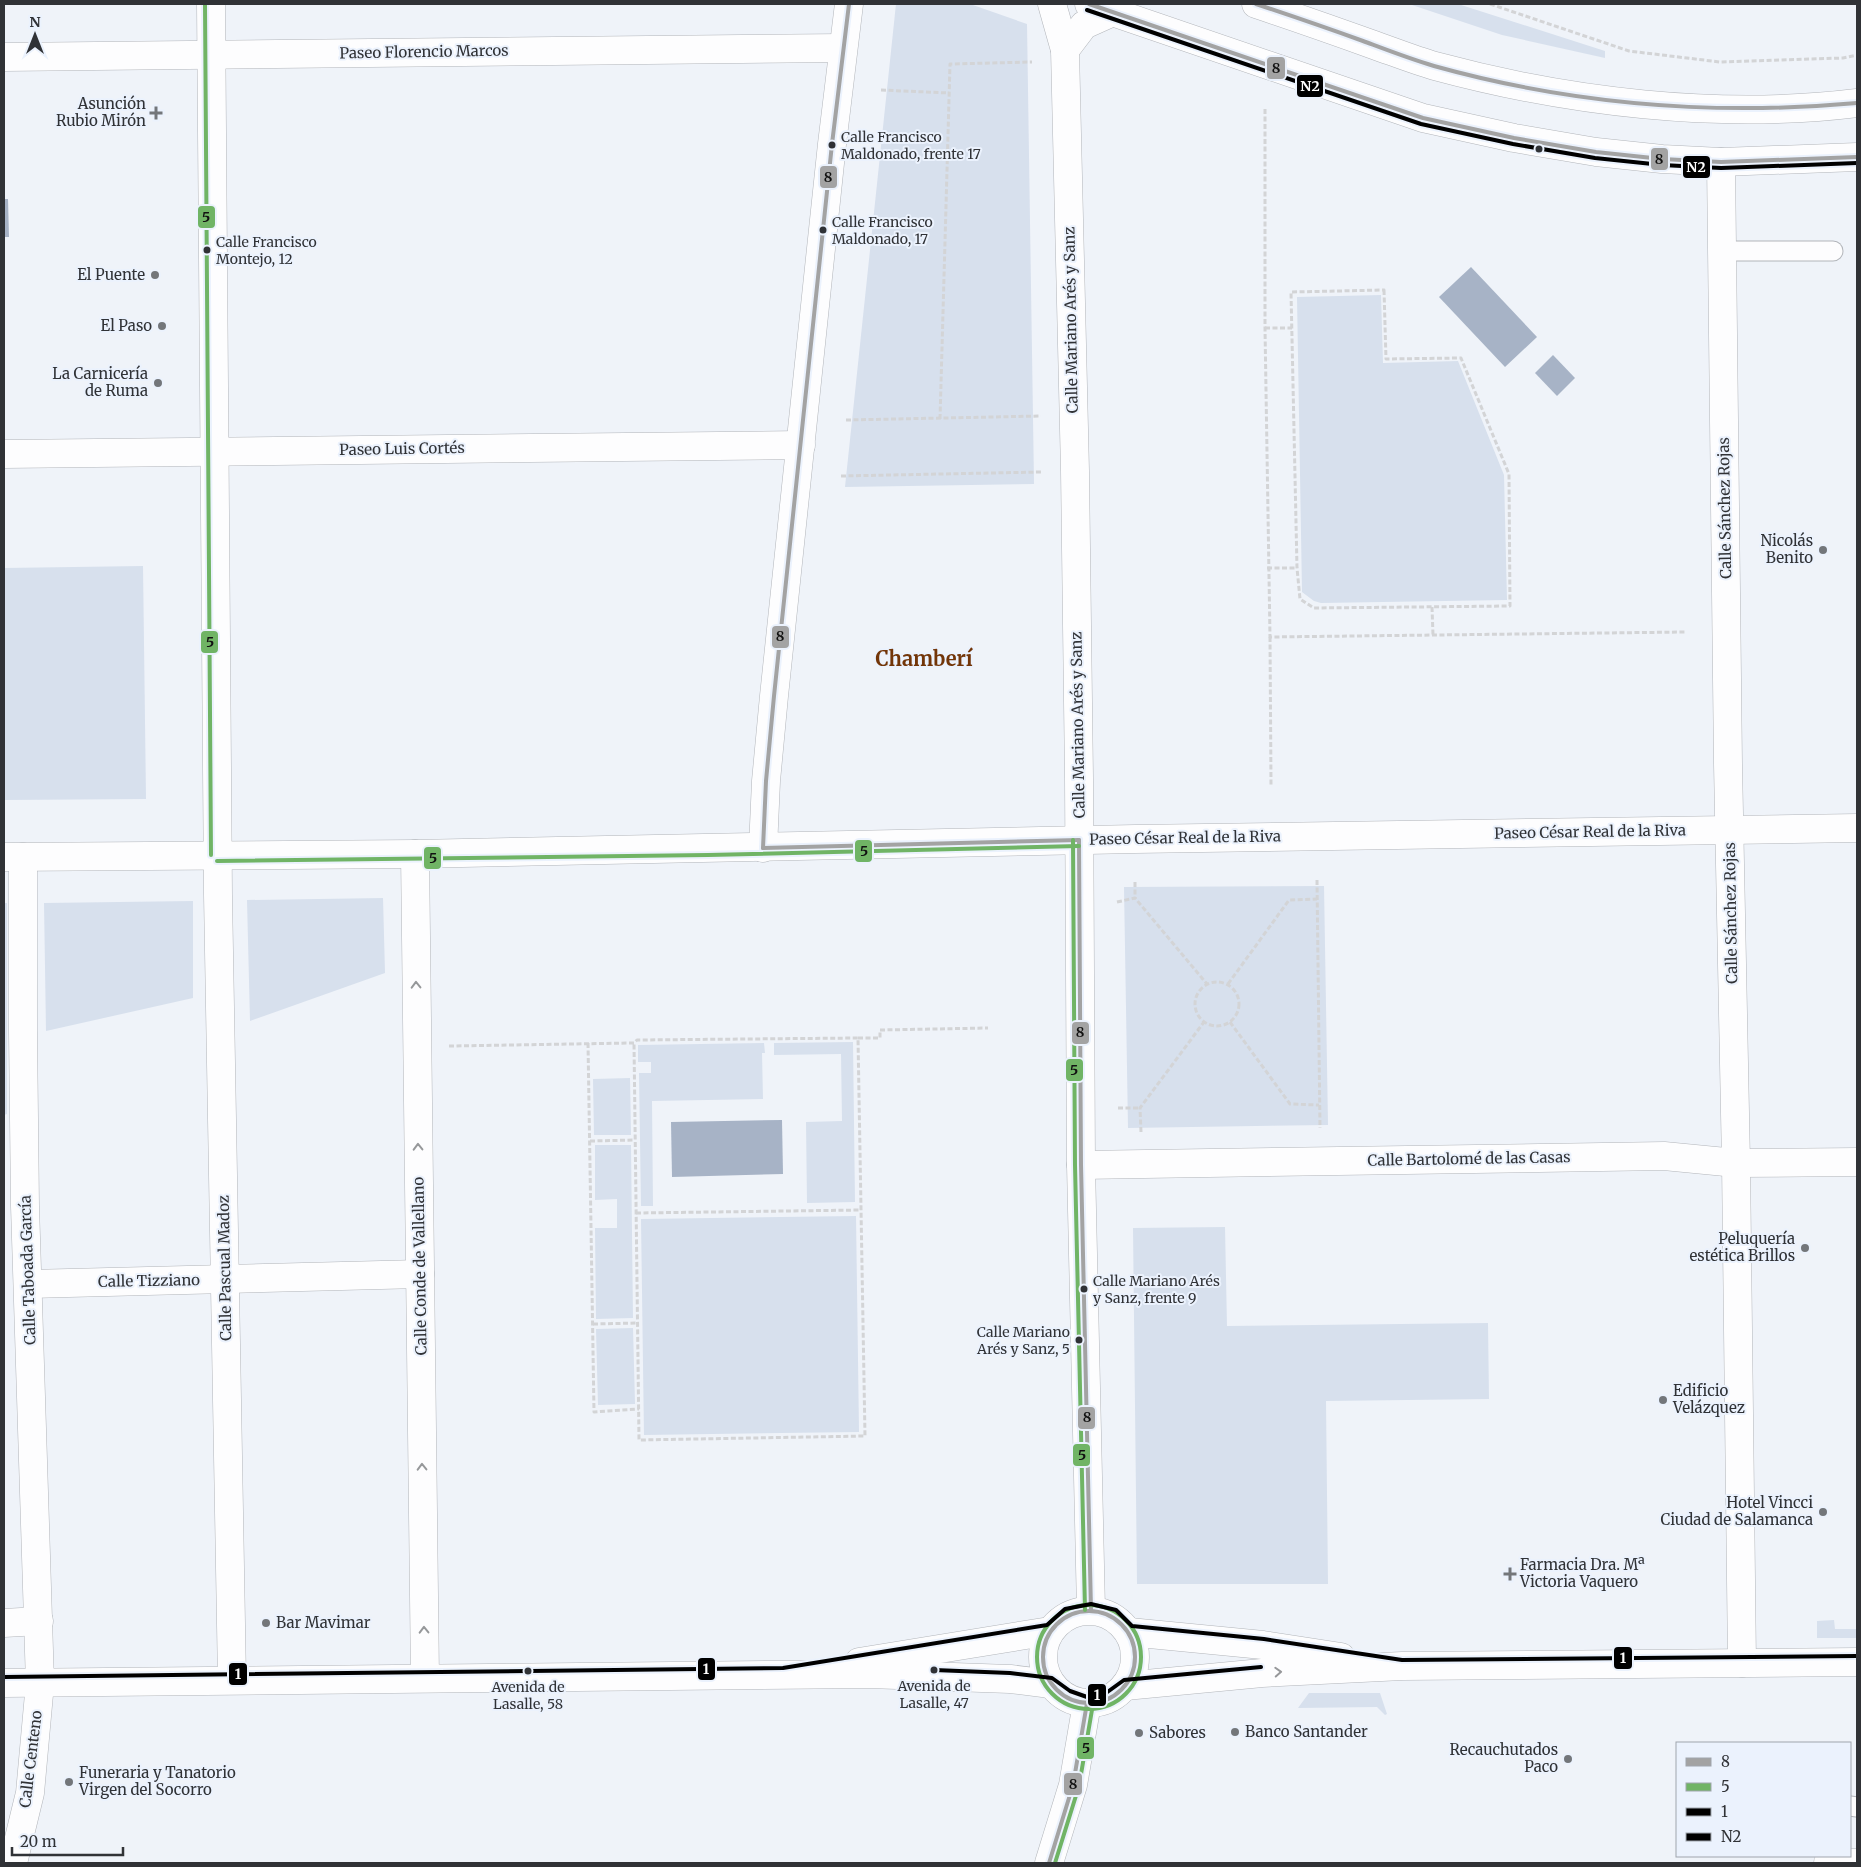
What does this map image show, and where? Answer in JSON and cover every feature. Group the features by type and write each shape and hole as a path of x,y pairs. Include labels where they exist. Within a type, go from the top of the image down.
{"main road":[{"name":"Calle Pascual Madoz","path":"211,4 217,855 232,1680"},
{"path":"763,848 766,781 848,4"},
{"name":"Calle Mariano Arés y Sanz","path":"1052,4 1065,50 1075,471 1081,1165 1091,1610"},
{"path":"1256,4 1432,65 1524,88 1603,100 1720,110 1803,108 1857,104"},
{"path":"1065,50 1084,25 1101,8 1423,118 1514,138 1596,152 1662,159 1721,162 1857,157"},
{"name":"Paseo Florencio Marcos","path":"4,57 843,48"},
{"name":"Calle Sánchez Rojas","path":"1721,162 1742,1663"},
{"name":"Paseo Luis Cortés","path":"4,454 800,445"},
{"name":"Paseo César Real de la Riva","path":"13,857 415,854 1079,840 1857,828"},
{"name":"Calle Conde de Vallellano","path":"415,854 425,1678"},
{"name":"Calle Taboada García","path":"13,857 23,1041 15,1208 29,1284 40,1683"},
{"name":"Calle Bartolomé de las Casas","path":"1081,1165 1664,1156 1736,1163 1857,1162"},
{"name":"Calle Tizziano","path":"29,1284 420,1274"},
{"path":"1126,1686 1136,1660 1129,1632 1113,1616 1091,1610 1068,1615 1050,1631 1043,1648 1044,1666 1051,1684 1067,1698 1087,1703 1108,1699 1126,1686 1262,1673 1402,1666 1857,1662"},
{"path":"4,1623 38,1621"},
{"path":"784,1674 1050,1631"},
{"path":"1129,1632 1263,1645 1402,1666"},
{"path":"4,1683 869,1674 1010,1680 1051,1684"},
{"name":"Calle Centeno","path":"13,1863 30,1794 40,1683"},
{"path":"1049,1863 1073,1785 1087,1703"},
{"path":"1828,1863 1857,1863"}],"lane":[{"path":"1722,251 1834,251"}],"path":[{"path":"1490,4 1629,51 1720,62 1843,58 1857,55"},
{"path":"940,419 950,64 1038,62"},
{"path":"881,90 949,94"},
{"path":"1265,109 1267,568 1272,785"},
{"path":"1384,290 1386,358 1461,358 1508,474 1510,606 1314,608 1300,599 1297,568 1291,292 1384,290"},
{"path":"1265,328 1292,328"},
{"path":"846,420 1041,416"},
{"path":"841,476 1042,472"},
{"path":"1267,568 1297,568"},
{"path":"1432,607 1433,635"},
{"path":"1270,637 1686,632"},
{"path":"1316,880 1320,1133"},
{"path":"1135,882 1135,898 1207,984"},
{"path":"1118,902 1135,898"},
{"path":"1228,984 1289,900 1317,899"},
{"path":"1217,982 1228,984 1236,992 1240,1003 1237,1013 1230,1022 1222,1026 1213,1026 1204,1022 1197,1013 1195,1003 1198,992 1207,984 1217,982"},
{"path":"1141,1135 1140,1108 1204,1022"},
{"path":"1230,1022 1290,1104 1319,1105"},
{"path":"441,1046 634,1043 637,1040 880,1038 880,1030 988,1028"},
{"path":"634,1043 639,1440 865,1436 858,1038"},
{"path":"588,1044 594,1412 638,1410"},
{"path":"1118,1108 1140,1108"},
{"path":"590,1141 635,1140"},
{"path":"636,1212 861,1210"},
{"path":"593,1324 638,1323"}],"shaded area":[{"path":"896,4 970,4 1027,24 1034,484 845,487"},
{"path":"1409,4 1458,4 1605,51 1605,58 1502,35"},
{"path":"1381,295 1383,363 1458,361 1504,475 1507,600 1321,603 1314,601 1302,592 1297,297"},
{"path":"143,566 146,799 4,800 4,568"},
{"path":"1324,886 1328,1125 1128,1128 1124,887"},
{"path":"383,898 385,973 250,1021 247,900"},
{"path":"193,901 193,998 46,1031 44,903"},
{"path":"4,903 7,903 7,1114 4,1115"},
{"path":"853,1042 855,1202 807,1203 806,1122 842,1121 841,1054 774,1055 774,1043"},
{"path":"764,1043 765,1053 762,1053 763,1099 652,1101 653,1206 641,1206 639,1073 651,1073 651,1062 638,1062 638,1045"},
{"path":"630,1078 631,1135 594,1135 593,1079"},
{"path":"595,1145 631,1145 633,1318 596,1319 595,1228 617,1228 617,1199 595,1200"},
{"path":"856,1216 859,1432 644,1435 641,1219"},
{"path":"1225,1227 1227,1326 1488,1323 1489,1399 1326,1401 1328,1584 1137,1584 1133,1228"},
{"path":"633,1328 635,1404 598,1405 596,1329"},
{"path":"1834,1620 1835,1629 1857,1629 1857,1638 1817,1638 1817,1621"},
{"path":"1309,1693 1380,1693 1387,1714 1385,1715 1377,1707 1298,1708"}],"water":[{"path":"4,199 8,199 9,237 4,237"},
{"path":"1471,267 1537,337 1505,367 1439,297"},
{"path":"1553,355 1575,378 1557,396 1535,373"},
{"path":"782,1120 783,1174 672,1177 671,1122"}],"transit line":[{"name":"5","path":"205,4 211,855"},
{"name":"8","path":"763,848 766,781 774,696 832,144 849,4"},
{"name":"8","path":"1089,4 1423,118 1514,138 1596,152 1662,159 1721,162 1857,157"},
{"name":"8","path":"1256,4 1425,63 1486,79 1539,90 1644,104 1697,107 1803,107 1857,103"},
{"name":"N2","path":"1087,10 1421,124 1513,144 1595,158 1662,165 1721,168 1857,163"},
{"name":"5","path":"1073,840 1075,1165 1085,1610"},
{"name":"8","path":"1079,840 1081,1165 1091,1610"},
{"name":"8","path":"763,848 1079,840"},
{"name":"5","path":"217,861 708,855 1079,846"},
{"name":"1","path":"4,1677 783,1668 1047,1625 1065,1609 1091,1604 1116,1610 1132,1626 1264,1639 1402,1660 1857,1656"},
{"name":"5","path":"1089,1605 1109,1609 1126,1620 1137,1637 1141,1657 1137,1677 1126,1694 1109,1705 1089,1709 1069,1705 1052,1694 1041,1677 1037,1657 1041,1637 1052,1620 1069,1609 1089,1605"},
{"name":"8","path":"1089,1611 1107,1615 1121,1625 1131,1639 1135,1657 1131,1675 1121,1689 1107,1699 1089,1703 1071,1699 1057,1689 1047,1675 1043,1657 1047,1639 1057,1625 1071,1615 1089,1611"},
{"name":"1","path":"934,1670 1010,1673 1052,1678 1070,1691 1087,1697 1106,1693 1124,1680 1261,1667"},
{"name":"8","path":"1049,1863 1073,1785 1087,1703"},
{"name":"5","path":"1055,1863 1079,1786 1093,1704"}],"place":[{"name":"Asunción Rubio Mirón","path":"156,113"},
{"name":"Calle Francisco Maldonado, frente 17","path":"832,145"},
{"name":"Calle Francisco Maldonado, 17","path":"823,230"},
{"name":"Calle Francisco Montejo, 12","path":"207,250"},
{"name":"El Puente","path":"155,275"},
{"name":"El Paso","path":"162,326"},
{"name":"La Carnicería de Ruma","path":"158,383"},
{"name":"Nicolás Benito","path":"1823,550"},
{"name":"Peluquería estética Brillos","path":"1805,1248"},
{"name":"Calle Mariano Arés y Sanz, frente 9","path":"1084,1289"},
{"name":"Calle Mariano Arés y Sanz, 5","path":"1079,1340"},
{"name":"Edificio Velázquez","path":"1663,1400"},
{"name":"Hotel Vincci Ciudad de Salamanca","path":"1823,1512"},
{"name":"Farmacia Dra. Mª Victoria Vaquero","path":"1510,1574"},
{"name":"Bar Mavimar","path":"266,1623"},
{"name":"Avenida de Lasalle, 47","path":"934,1670"},
{"name":"Avenida de Lasalle, 58","path":"528,1671"},
{"name":"Banco Santander","path":"1235,1732"},
{"name":"Sabores","path":"1139,1733"},
{"name":"Recauchutados Paco","path":"1568,1759"},
{"name":"Funeraria y Tanatorio Virgen del Socorro","path":"69,1782"}],"district":[{"name":"Chamberí","path":"924,659"}]}
